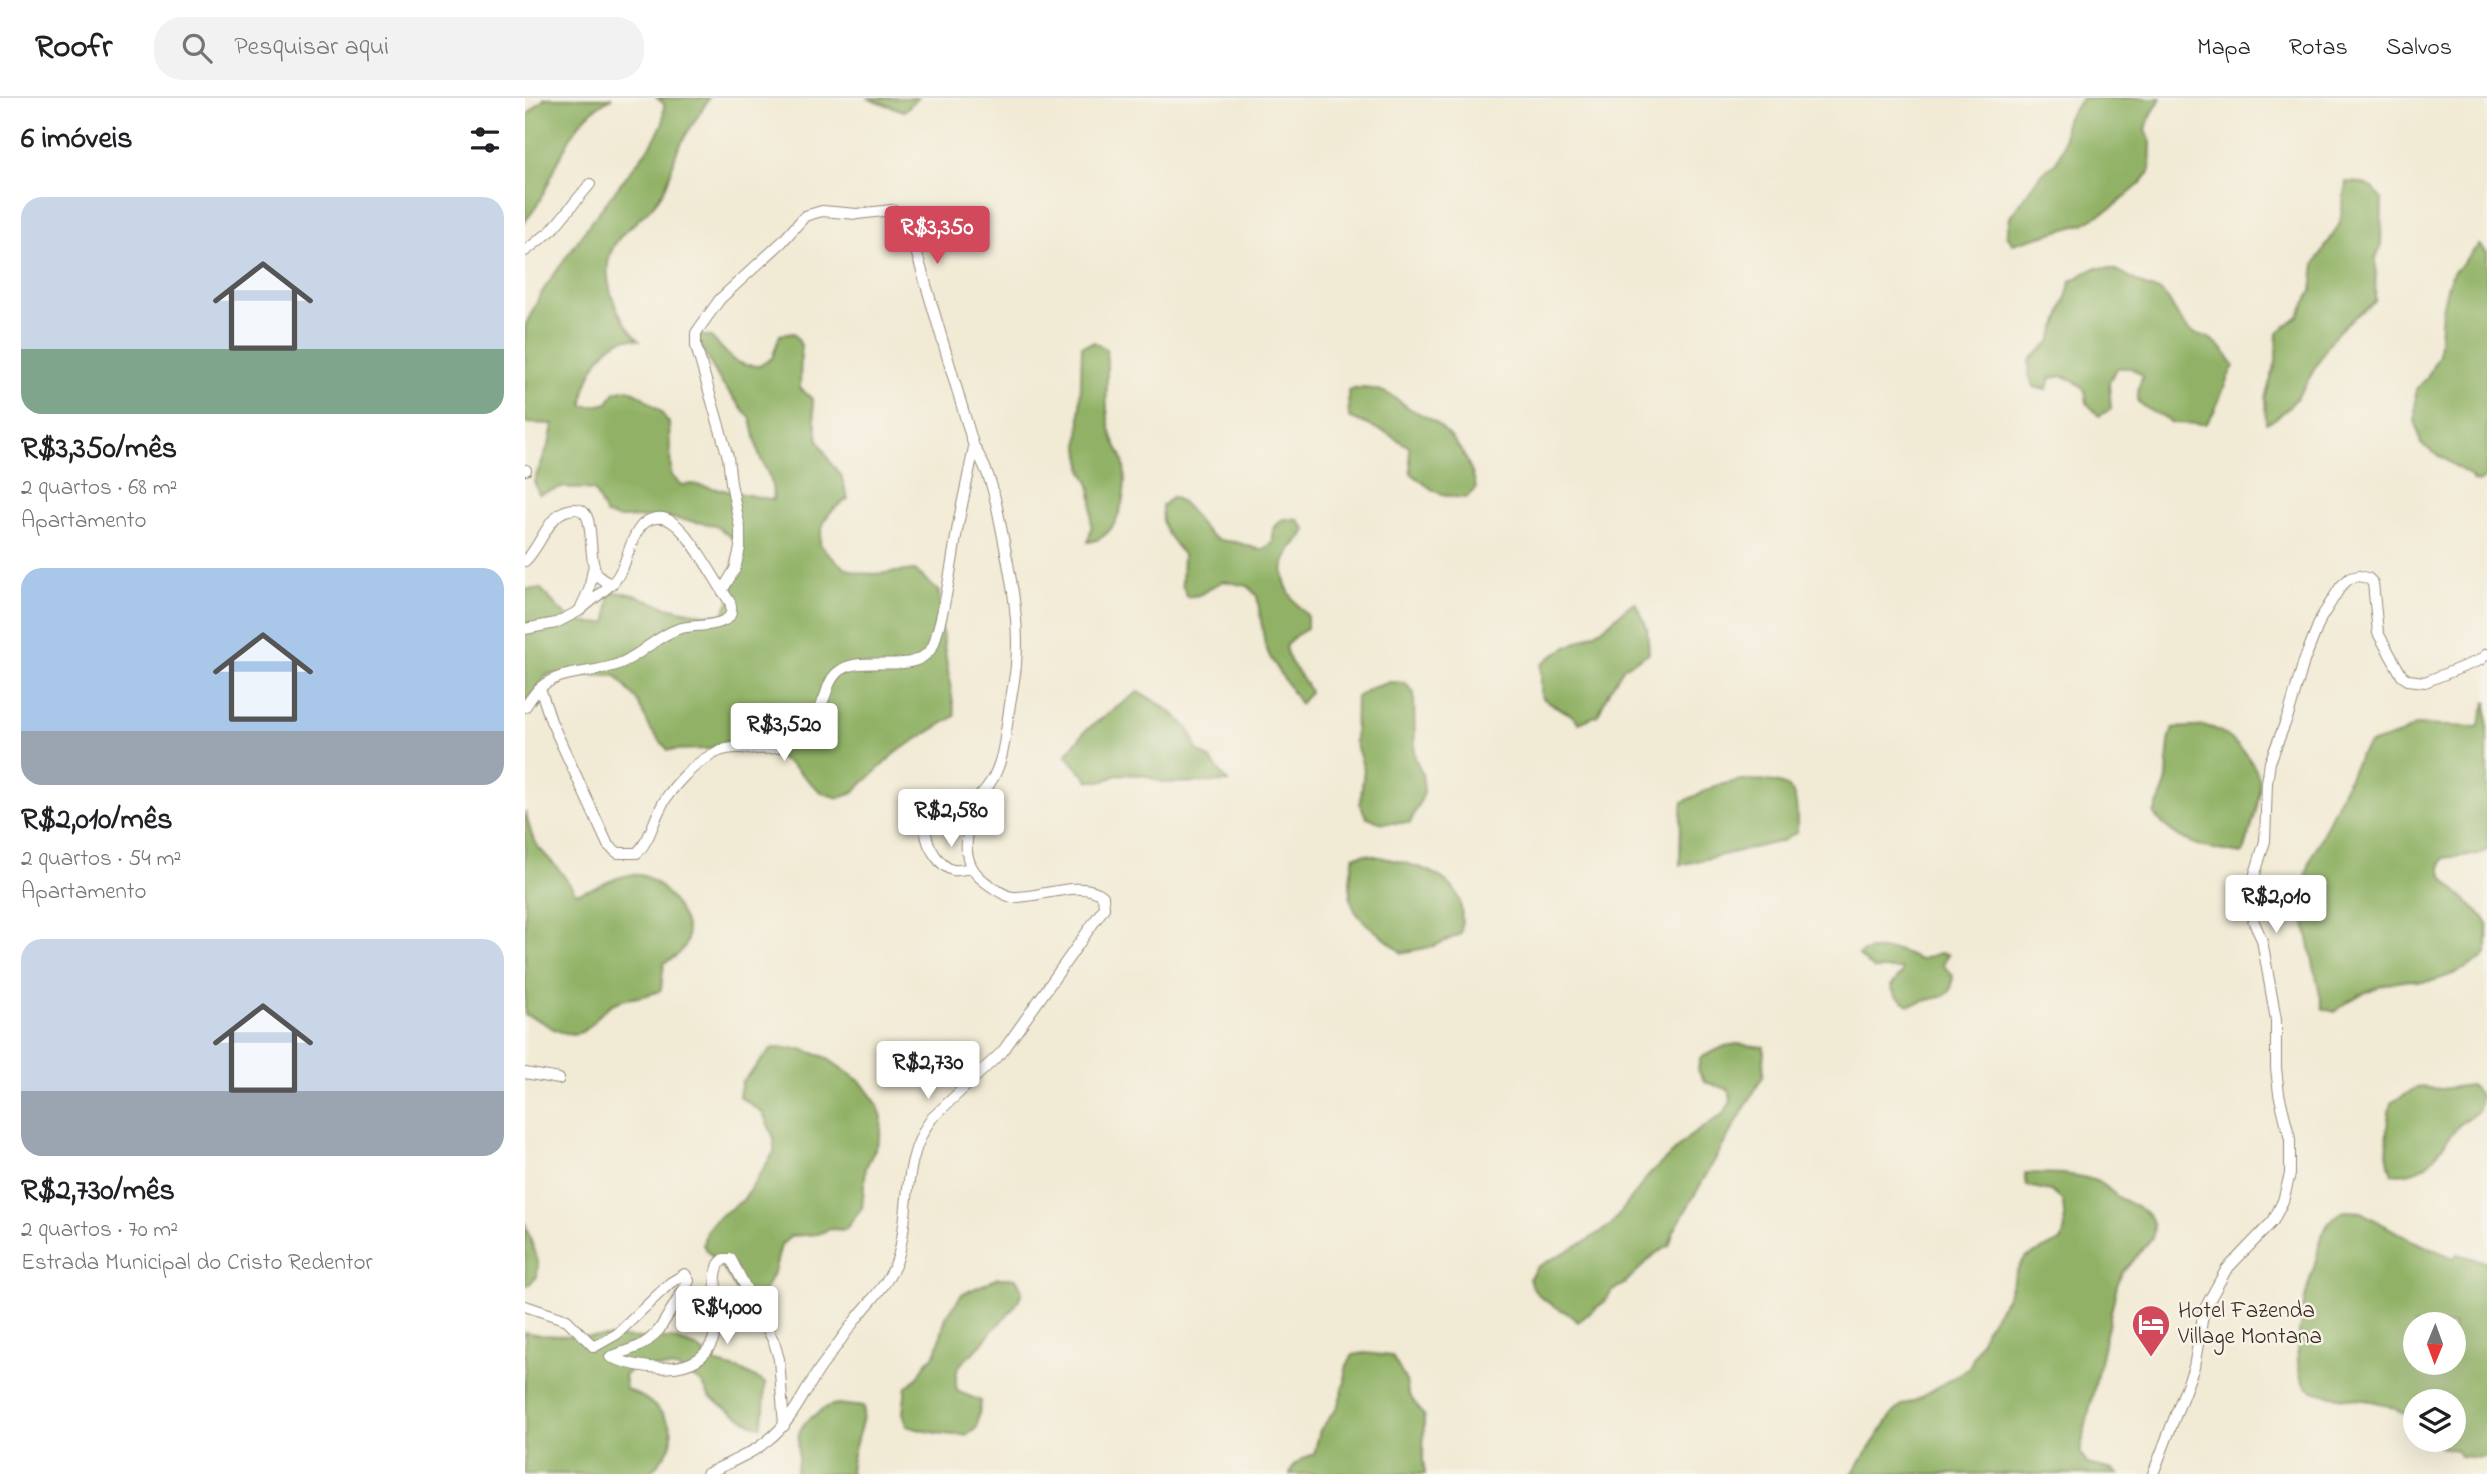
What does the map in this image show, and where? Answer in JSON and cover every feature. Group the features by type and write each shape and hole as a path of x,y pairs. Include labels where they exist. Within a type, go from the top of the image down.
{"street":[{"path":"525,251 551,231 590,184"},
{"path":"722,591 735,569 740,548 740,528 728,457 696,346 697,333 720,299 782,242 805,216 822,211 857,214 892,210 905,215 974,447 986,466 994,487 1013,587 1017,628 1016,664 1004,745 997,770 990,784 971,804 932,821 926,833 929,846 945,866 957,870 971,869"},
{"path":"540,688 551,721 608,845 618,853 637,853 646,844 660,808 677,785 705,759 717,751 734,748 773,750 787,745 813,720 834,674 843,667 856,663 904,663 922,658 932,649 946,600 974,447"},
{"path":"525,561 562,512 583,512 589,519 593,568 590,590 579,611"},
{"path":"525,629 556,623 579,611 613,583 623,570 637,530 645,522 659,518 675,524 684,534 732,609 724,621 681,628 665,634 614,667 567,674 540,688 525,707"},
{"path":"593,568 601,580 613,583"},
{"path":"2153,1474 2194,1367 2204,1310 2226,1270 2273,1221 2283,1201 2290,1174 2290,1139 2276,1068 2276,1020 2262,940 2253,920 2250,903 2251,887 2265,841 2270,762 2289,713 2304,661 2322,618 2341,586 2350,578 2359,576 2368,578 2373,583 2378,633 2402,676 2408,680 2425,682 2480,660 2487,653"},
{"path":"707,1474 768,1441 784,1426 820,1369 886,1282 897,1260 915,1149 925,1127 1003,1051 1104,908 1103,896 1090,889 1011,897 989,885 971,869 966,855 968,833"},
{"path":"525,1073 559,1079"},
{"path":"525,1307 567,1321 594,1347 620,1361 683,1367 707,1349 714,1338 716,1273 719,1264 725,1259 731,1259 774,1342 779,1359 784,1426"},
{"path":"594,1347 617,1334 670,1283 681,1275 688,1276 689,1281 680,1296 649,1340 610,1357"}],"green space":[{"path":"545,98 612,98 589,113 580,123 559,158 538,204 525,221 525,117"},
{"path":"657,98 709,98 678,149 664,190 612,249 608,263 610,291 622,318 639,340 622,340 600,358 586,387 583,406 608,403 615,392 628,389 660,411 669,423 671,475 681,485 692,484 774,500 771,480 759,455 751,419 722,384 701,347 699,335 711,337 733,360 745,365 759,366 772,358 780,335 794,333 801,345 800,388 812,399 818,440 841,475 848,499 835,507 827,517 820,544 842,565 852,570 873,574 915,570 939,592 941,626 955,716 898,751 851,794 839,798 822,793 791,765 755,745 724,742 709,749 668,750 651,730 637,700 616,676 548,674 525,705 525,589 541,589 569,617 595,624 608,622 609,593 632,595 688,612 722,615 733,594 734,562 741,545 715,525 664,517 618,518 606,515 594,490 563,487 539,494 534,481 550,441 553,424 525,423 525,326 542,292 588,226 653,142 663,123 664,104"},
{"path":"867,98 918,98 904,111"},
{"path":"2083,98 2161,98 2146,130 2151,143 2150,172 2113,207 2083,224 2012,244 2007,234 2010,217 2041,174 2056,162 2063,148 2066,119"},
{"path":"2346,182 2361,183 2373,188 2382,200 2381,246 2376,258 2375,302 2337,333 2297,398 2278,417 2266,423 2265,398 2276,362 2277,333 2299,315 2312,291 2315,264 2340,223"},
{"path":"2479,245 2487,252 2487,476 2480,482 2474,481 2421,444 2415,420 2416,390 2426,379 2439,355 2442,309 2448,285 2453,273"},
{"path":"2095,268 2118,271 2160,292 2168,299 2189,330 2209,338 2228,357 2234,366 2214,411 2205,424 2172,423 2138,402 2138,388 2143,376 2131,368 2117,368 2109,382 2111,409 2099,416 2087,403 2085,391 2075,381 2063,376 2051,378 2046,390 2034,387 2029,375 2030,360 2050,342 2071,281"},
{"path":"1094,342 1106,349 1108,417 1122,458 1125,484 1115,522 1099,538 1088,542 1092,499 1079,448 1082,346"},
{"path":"1360,388 1386,393 1441,427 1466,459 1476,488 1466,498 1449,496 1430,488 1411,473 1409,447 1385,432 1349,417 1348,390"},
{"path":"1172,497 1184,504 1206,531 1222,541 1261,550 1273,543 1273,529 1283,519 1298,520 1307,530 1285,559 1284,568 1286,586 1307,615 1307,629 1285,646 1289,659 1310,692 1300,704 1270,657 1265,645 1257,596 1248,586 1223,581 1199,595 1187,597 1182,584 1183,555 1162,521 1162,506"},
{"path":"1635,602 1647,627 1649,653 1624,667 1598,715 1579,723 1570,714 1541,696 1541,665 1562,650 1600,630"},
{"path":"1390,682 1405,683 1414,693 1415,758 1422,773 1424,793 1410,823 1384,823 1367,818 1360,805 1364,769 1355,742 1356,698 1369,689"},
{"path":"1138,692 1175,715 1189,731 1197,750 1209,758 1228,782 1164,783 1143,775 1119,774 1104,781 1089,781 1066,755 1086,730"},
{"path":"2487,701 2487,850 2478,854 2444,858 2440,866 2448,883 2483,916 2487,924 2487,953 2475,963 2447,976 2421,982 2411,980 2391,983 2361,994 2335,1012 2323,1009 2300,900 2310,861 2359,756 2369,744 2401,734 2416,725 2478,727"},
{"path":"2209,727 2232,741 2247,756 2257,772 2257,805 2245,849 2241,854 2193,844 2174,833 2154,815 2166,783 2173,728"},
{"path":"1742,780 1771,781 1788,787 1796,802 1797,832 1782,841 1680,865 1683,802 1715,786"},
{"path":"525,811 532,836 539,848 576,893 615,879 639,875 657,884 666,893 675,903 686,926 685,946 664,963 661,990 609,1006 580,1033 560,1032 525,1015"},
{"path":"1366,854 1417,867 1442,878 1458,896 1461,905 1461,934 1434,946 1402,953 1366,923 1352,905 1350,877 1354,856"},
{"path":"1870,950 1897,950 1920,960 1939,953 1948,954 1943,965 1953,976 1951,990 1944,996 1909,1005 1895,995 1891,986 1902,973 1902,969 1874,969 1859,956"},
{"path":"1737,1044 1764,1047 1763,1076 1674,1231 1669,1246 1656,1253 1624,1284 1612,1291 1604,1302 1578,1322 1539,1295 1529,1279 1537,1267 1611,1225 1649,1175 1689,1137 1723,1114 1731,1102 1729,1090 1705,1082 1698,1070 1700,1058 1725,1046"},
{"path":"772,1048 801,1049 825,1057 861,1082 877,1104 882,1117 878,1143 866,1167 862,1208 845,1230 830,1229 818,1234 791,1236 781,1245 775,1269 755,1311 743,1304 728,1276 703,1245 706,1231 716,1219 743,1200 774,1152 774,1138 763,1113 739,1096 742,1081"},
{"path":"2470,1085 2481,1096 2479,1110 2458,1125 2429,1163 2404,1174 2392,1174 2387,1139 2391,1103 2418,1087 2441,1089"},
{"path":"2025,1173 2070,1175 2096,1181 2119,1198 2142,1209 2153,1223 2152,1238 2122,1273 2117,1285 2080,1452 2087,1464 2114,1470 2118,1474 1852,1474 1892,1415 1902,1405 1914,1401 1969,1368 1984,1332 2007,1297 2017,1270 2025,1258 2062,1240 2065,1228 2063,1201 2051,1191 2027,1186"},
{"path":"2344,1211 2361,1212 2411,1240 2454,1258 2457,1254 2487,1262 2487,1455 2482,1458 2460,1456 2457,1452 2466,1452 2466,1389 2403,1389 2403,1413 2381,1403 2314,1391 2308,1388 2302,1379 2298,1365 2299,1331 2323,1234 2331,1221"},
{"path":"525,1223 538,1262 537,1277 527,1286 525,1286"},
{"path":"998,1278 1016,1278 1022,1290 1020,1297 981,1345 960,1365 956,1375 957,1391 981,1401 977,1428 968,1434 955,1435 907,1426 903,1413 906,1387 918,1377 936,1353 946,1317 962,1294"},
{"path":"525,1332 541,1335 672,1339 696,1347 717,1364 741,1370 765,1383 761,1426 752,1424 723,1406 709,1396 702,1383 676,1368 634,1367 624,1376 626,1389 645,1399 662,1413 671,1432 667,1452 649,1474 525,1474"},
{"path":"1365,1353 1392,1356 1406,1381 1408,1393 1424,1416 1425,1474 1290,1474 1296,1463 1314,1454 1320,1430 1337,1408 1345,1382 1346,1367 1353,1355"},
{"path":"837,1404 864,1407 851,1464 852,1474 795,1474 801,1429 821,1411"}],"place":[{"name":"Hotel Fazenda Village Montana","path":"2151,1358"}]}
